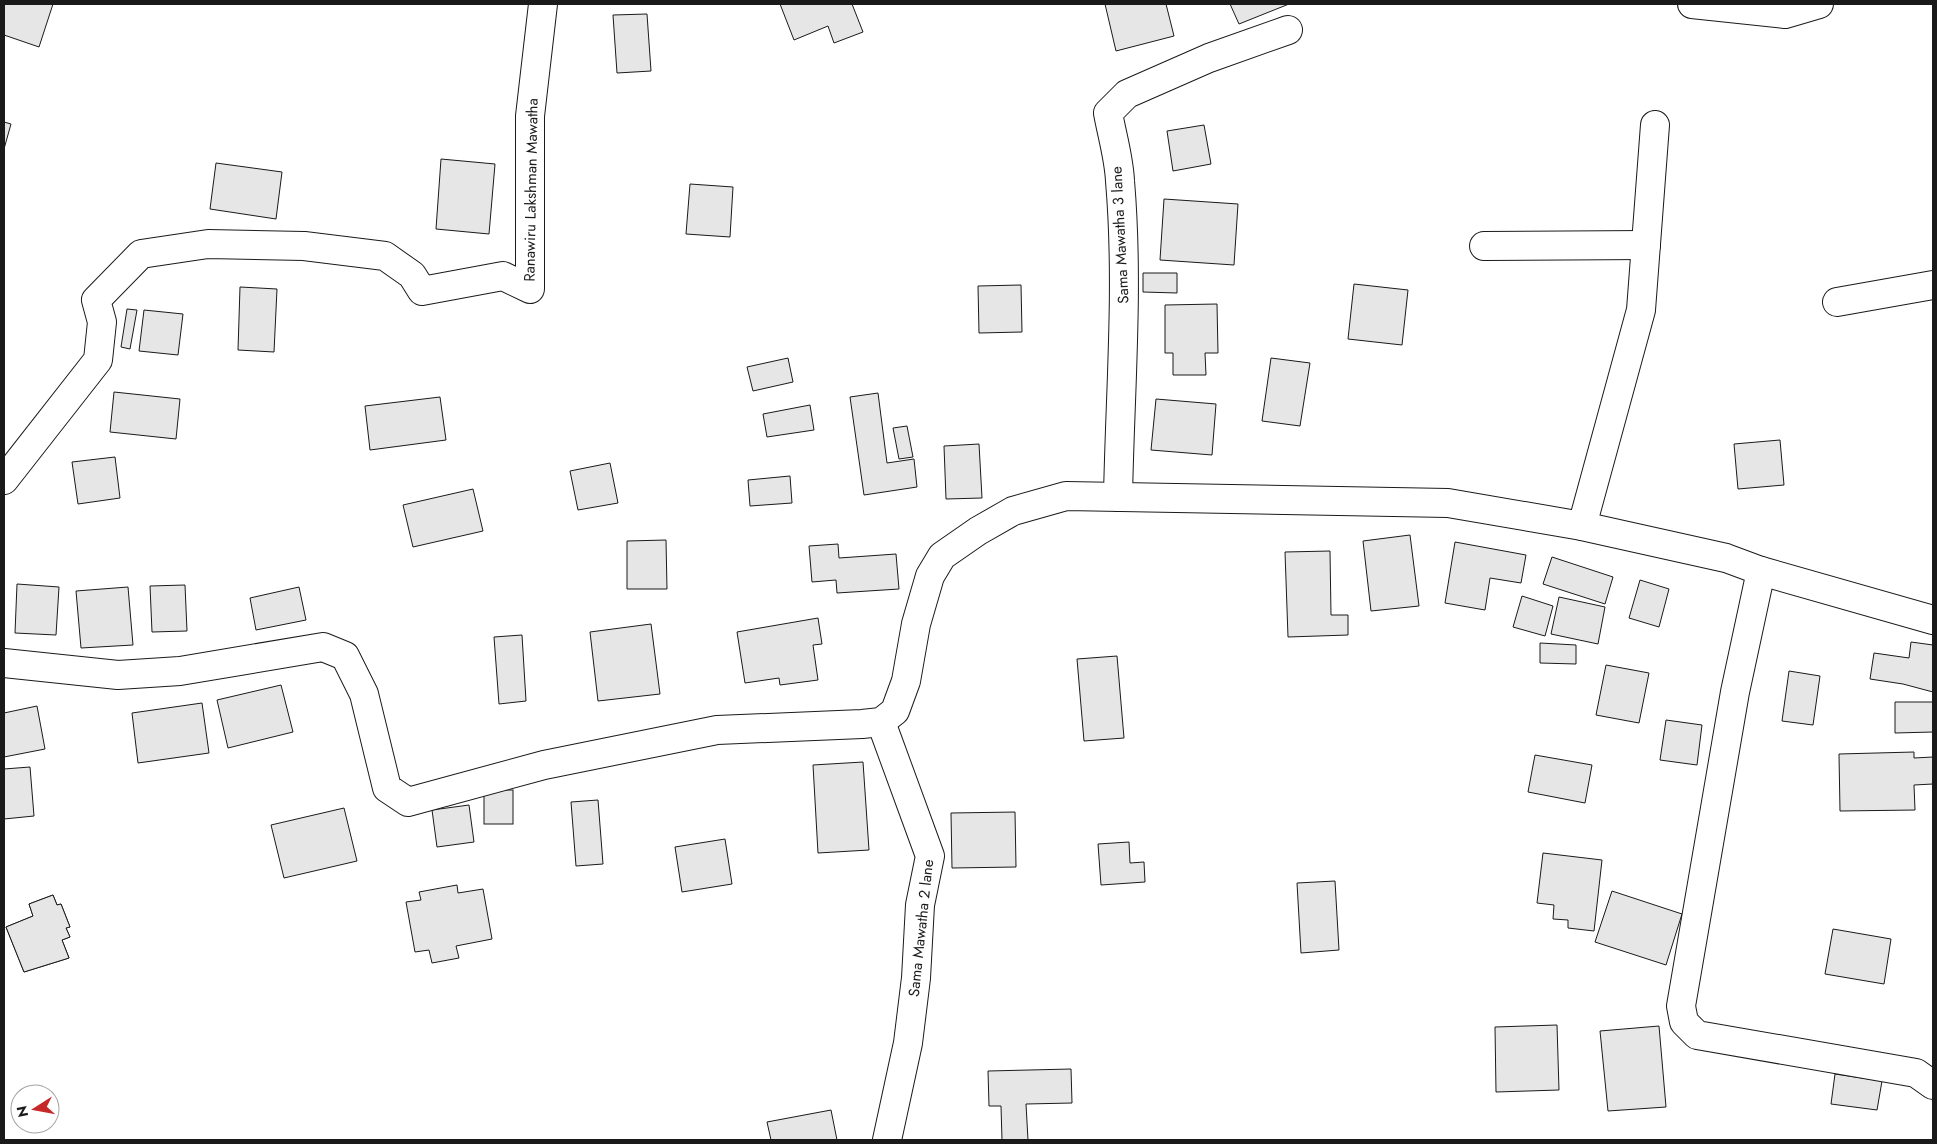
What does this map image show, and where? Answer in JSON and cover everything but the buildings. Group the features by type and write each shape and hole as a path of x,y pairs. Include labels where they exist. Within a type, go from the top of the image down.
{"street":[{"name":"Ranawiru Lakshman Mawatha","path":"4,480 98,360 102,322 96,300 141,254 208,244 304,246 385,256 412,275 422,291 503,276 530,289 530,116 543,4"},
{"path":"1692,4 1785,14 1819,4"},
{"name":"Sama Mawatha 3 lane","path":"1118,497 1124,318 1123,244 1120,178 1108,113 1127,94 1209,58 1288,30"},
{"path":"1582,526 1641,310 1655,125"},
{"path":"1484,246 1646,245"},
{"path":"1837,302 1933,285"},
{"path":"4,663 118,674 180,671 323,647 346,656 364,694 387,788 408,802 544,765 717,730 881,722 895,711 906,681 916,624 930,576 942,556 978,531 1014,511 1066,496 1448,503 1582,526 1726,558 1760,571 1933,620"},
{"path":"1760,571 1735,692 1680,1006 1684,1022 1697,1035 1916,1073 1933,1085"},
{"name":"Sama Mawatha 2 lane","path":"881,722 930,856 920,905 916,978 908,1043 887,1140"}]}
